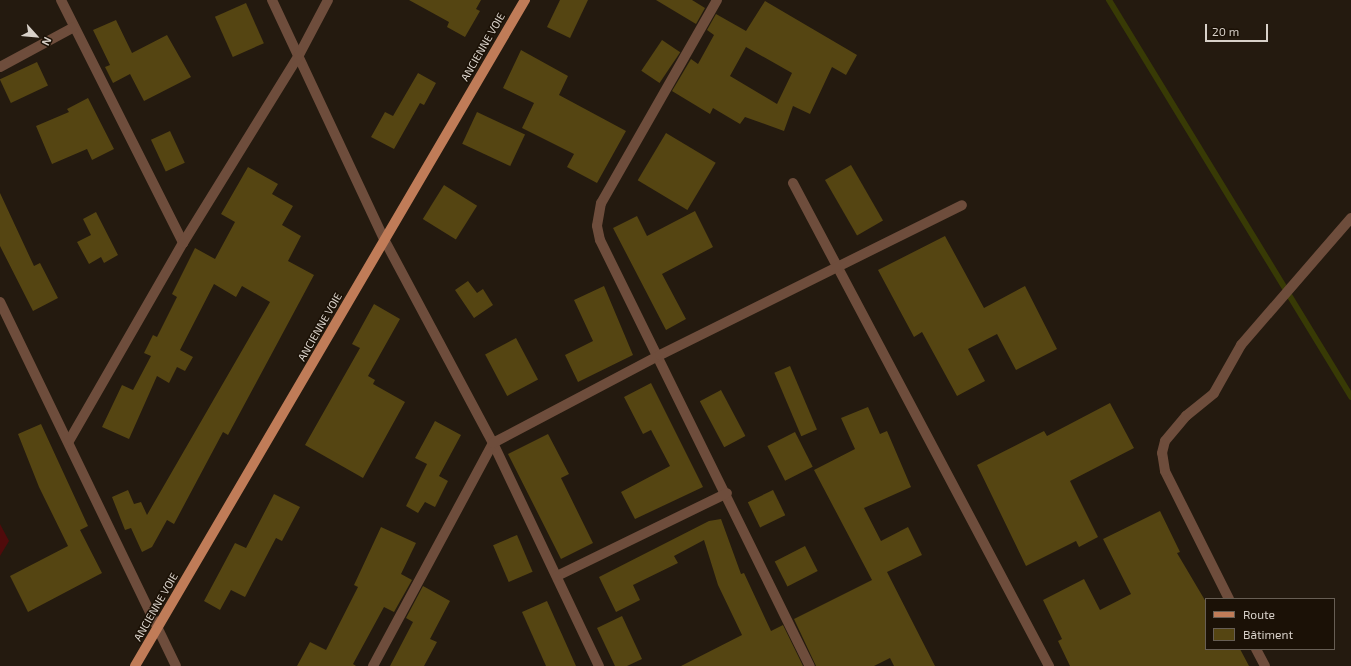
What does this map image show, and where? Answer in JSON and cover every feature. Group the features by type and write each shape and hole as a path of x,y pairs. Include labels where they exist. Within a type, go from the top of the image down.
{"main road":[{"name":"ANCIENNE VOIE","path":"135,666 385,241 524,0"}],"street":[{"path":"61,0 183,243"},
{"path":"272,0 385,241 493,443 599,666"},
{"path":"69,441 183,243 299,55 328,0"},
{"path":"717,0 597,215 600,240 660,355 810,666"},
{"path":"0,67 74,27"},
{"path":"793,183 840,267 1049,666"},
{"path":"373,666 493,443 660,355 840,267 962,205"},
{"path":"1228,598 1165,471 1162,453 1165,441 1186,416 1214,393 1242,345 1351,218"},
{"path":"0,302 69,441 157,630 176,666"},
{"path":"557,576 727,493"},
{"path":"1257,650 1265,666"}],"shaded area":[{"path":"0,524 9,541 0,556"}],"building":[{"path":"409,0 481,0 476,9 480,11 465,37 447,27 449,22"},
{"path":"560,0 588,0 570,38 547,27"},
{"path":"656,0 692,0 705,8 696,24"},
{"path":"765,1 857,55 846,75 832,67 810,114 793,106 784,131 745,117 740,124 713,108 710,114 672,91 691,59 698,64 714,35 707,30 716,14 746,31","holes":["746,47 792,73 777,104 730,76"]},
{"path":"246,3 264,43 233,57 215,17"},
{"path":"116,20 132,53 167,35 191,77 144,101 130,74 113,83 105,67 110,65 93,30"},
{"path":"662,40 680,52 660,83 641,71"},
{"path":"521,50 568,76 559,95 626,131 597,183 567,167 574,154 522,128 534,103 503,88"},
{"path":"37,62 48,86 11,103 0,79"},
{"path":"418,73 436,83 424,105 420,103 394,149 371,137 385,112 393,116"},
{"path":"88,98 114,149 92,160 87,149 52,164 36,126 69,112 67,109"},
{"path":"477,112 525,134 510,166 462,144"},
{"path":"170,131 185,163 166,172 151,140"},
{"path":"666,133 716,163 687,210 638,180"},
{"path":"851,165 883,220 857,235 825,180"},
{"path":"248,167 278,184 272,194 293,206 282,225 301,236 288,261 314,275 228,435 223,432 174,524 167,520 152,547 142,552 131,528 125,530 112,497 128,490 134,504 141,502 147,515 270,302 242,286 236,297 214,284 180,350 193,357 185,371 177,367 169,383 157,376 129,439 102,427 122,385 133,390 151,356 144,353 153,335 157,337 177,297 172,294 195,248 215,259 235,222 221,214"},
{"path":"444,185 477,206 456,240 423,219"},
{"path":"0,193 34,266 40,263 58,298 33,311 0,246"},
{"path":"695,211 713,247 662,274 686,319 666,330 613,228 637,216 647,236"},
{"path":"96,212 118,255 104,263 101,257 89,264 77,242 91,235 83,219"},
{"path":"945,236 984,308 1025,286 1057,349 1016,370 997,334 968,349 985,381 957,396 922,332 914,337 878,270"},
{"path":"468,281 477,293 483,289 493,305 474,318 455,290"},
{"path":"604,286 633,355 578,382 565,355 593,341 574,300"},
{"path":"374,304 400,319 368,376 375,380 373,384 405,402 363,478 305,445 360,348 352,344"},
{"path":"516,338 538,379 507,396 485,354"},
{"path":"790,366 817,430 801,436 774,373"},
{"path":"651,383 703,487 635,519 621,492 670,466 651,430 643,434 624,397"},
{"path":"721,390 745,436 724,447 700,401"},
{"path":"1110,403 1134,448 1070,481 1098,537 1079,547 1076,541 1026,566 977,465 1044,431 1047,436"},
{"path":"868,407 880,434 887,431 911,487 864,508 881,541 908,527 922,555 887,572 935,666 894,666 890,658 874,666 816,666 794,619 872,580 814,470 855,449 841,418"},
{"path":"435,421 461,435 439,476 448,481 435,507 425,502 418,513 406,506 427,464 415,458"},
{"path":"41,424 88,526 80,530 102,573 28,612 10,576 68,546 39,487 18,434"},
{"path":"795,432 813,467 785,481 767,446"},
{"path":"548,434 569,474 561,478 593,543 561,559 508,454"},
{"path":"773,490 785,515 760,527 748,502"},
{"path":"274,494 300,507 282,541 276,538 245,597 231,590 220,610 204,601 235,543 246,548"},
{"path":"1160,511 1180,552 1177,553 1205,600 1205,650 1241,650 1249,666 1070,666 1058,641 1062,639 1043,600 1084,579 1100,610 1131,594 1103,539"},
{"path":"721,519 741,574 744,573 771,631 783,625 803,666 681,666 742,635 718,585 704,540 674,556 678,563 633,585 640,600 616,612 599,577 709,521"},
{"path":"381,527 416,543 401,574 412,580 394,612 384,607 353,664 356,666 297,666 310,642 326,650 358,587 354,585"},
{"path":"517,535 533,572 509,582 493,545"},
{"path":"805,546 818,571 787,586 775,561"},
{"path":"423,586 450,601 430,639 437,642 424,666 390,666 413,622 406,618"},
{"path":"547,601 576,666 546,666 522,612"},
{"path":"622,616 642,659 627,666 615,666 597,628"}],"waterway":[{"path":"1109,0 1351,397"}]}
